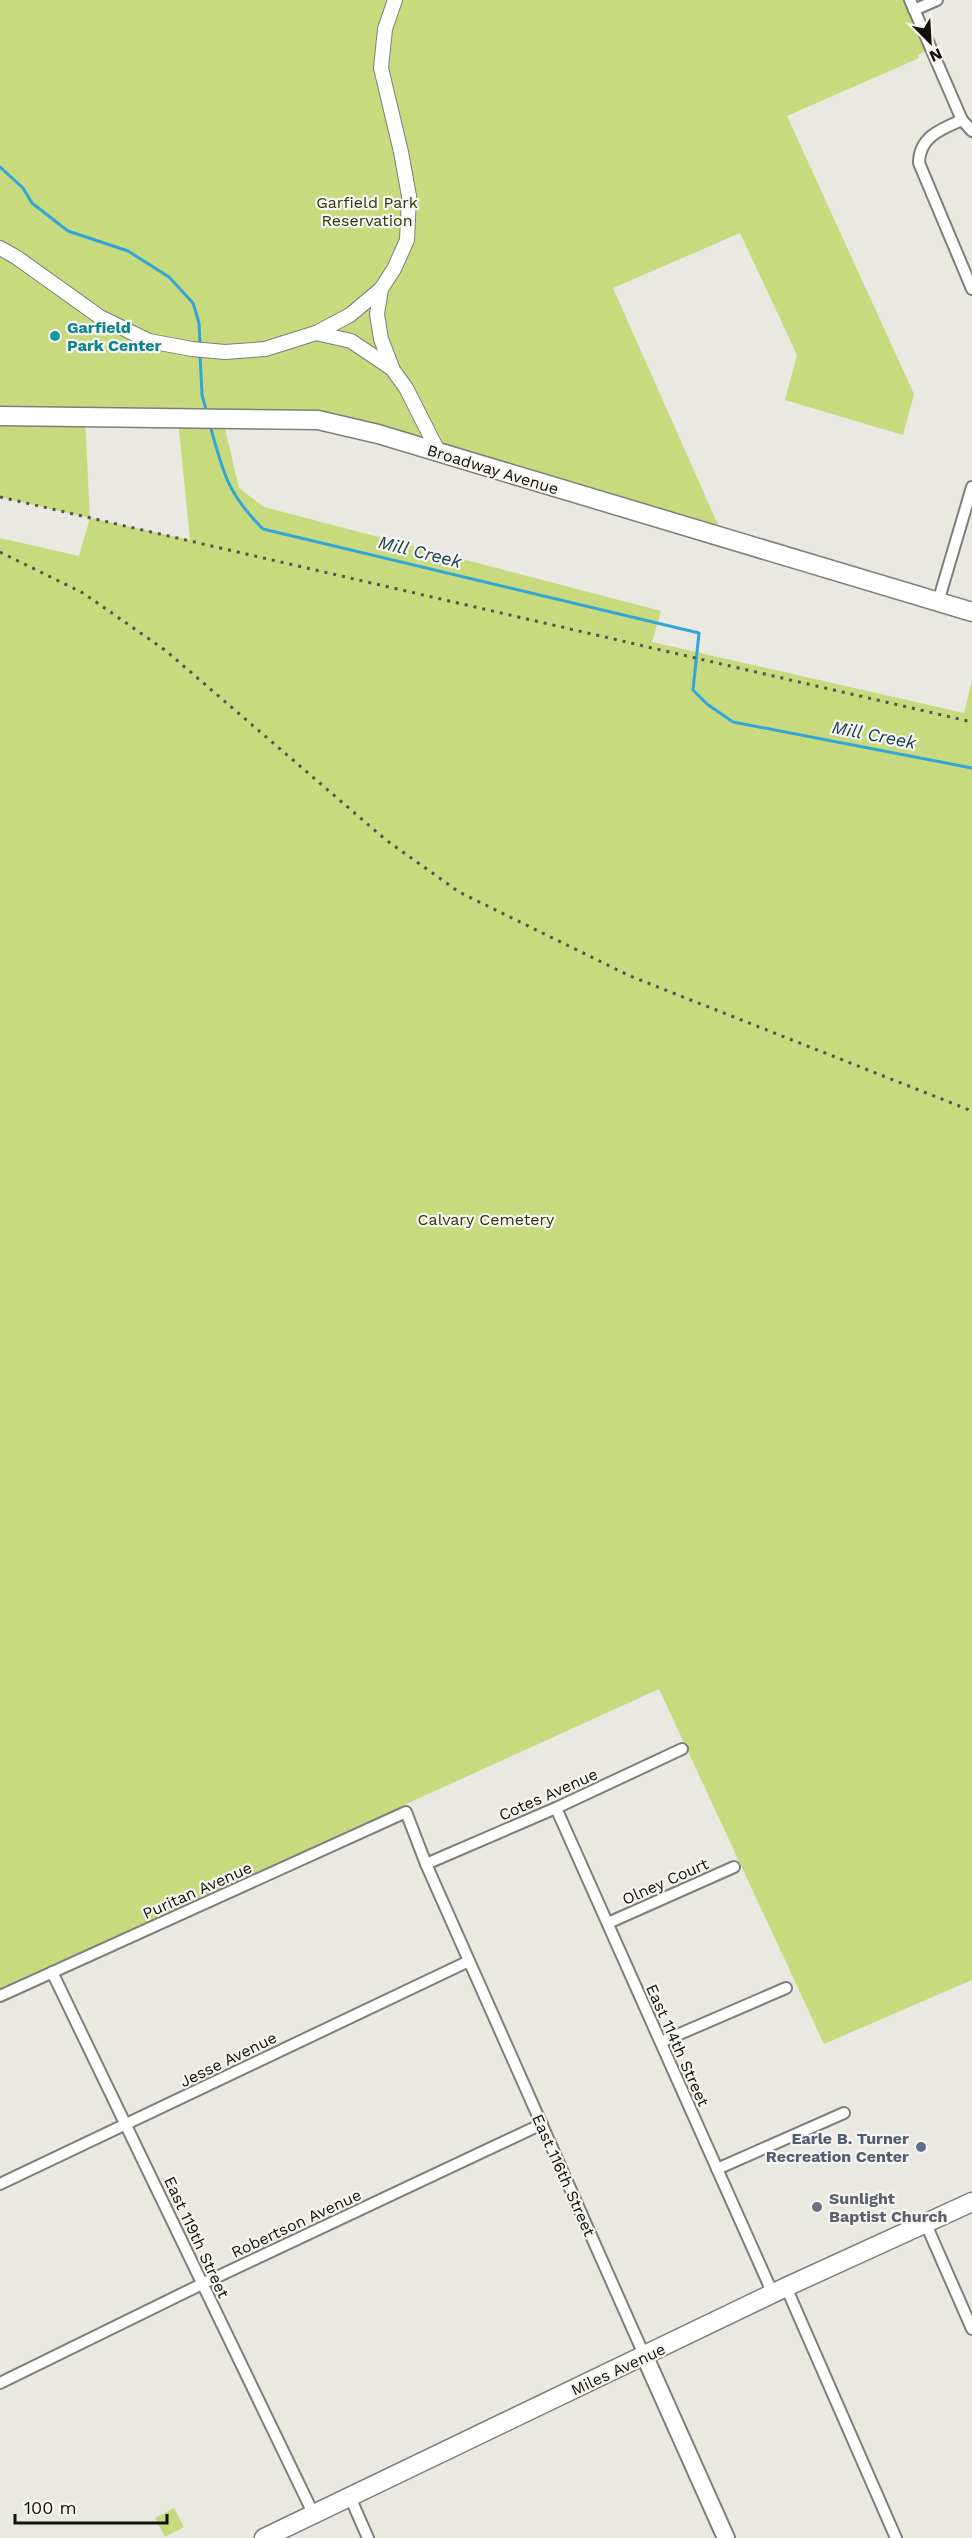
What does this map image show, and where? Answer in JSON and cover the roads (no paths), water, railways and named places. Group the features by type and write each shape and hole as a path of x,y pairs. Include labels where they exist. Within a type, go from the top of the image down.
{"main road":[{"name":"Broadway Avenue","path":"0,416 318,420 378,434 972,612"},
{"name":"Miles Avenue","path":"264,2538 925,2222 972,2202"},
{"name":"East 116th Street","path":"645,2357 726,2538"}],"street":[{"path":"0,248 100,317 149,341 207,351 265,349 316,333 350,315 381,289 394,269 407,240 409,196 381,68 385,29 394,0"},
{"path":"937,0 912,5 962,120 972,131"},
{"path":"962,120 927,138 921,146 919,163 972,289"},
{"path":"381,289 377,314 381,339 393,370 406,387 440,453"},
{"path":"316,333 351,340 393,370"},
{"path":"939,603 972,487"},
{"name":"Cotes Avenue","path":"426,1864 556,1808 682,1749"},
{"name":"East 114th Street","path":"556,1808 717,2169 780,2291 897,2538"},
{"name":"East 116th Street","path":"406,1812 426,1864 645,2357"},
{"name":"Puritan Avenue","path":"0,1996 406,1812"},
{"name":"Olney Court","path":"608,1923 734,1867"},
{"name":"Jesse Avenue","path":"0,2184 469,1961"},
{"name":"East 119th Street","path":"52,1972 314,2515"},
{"path":"661,2042 786,1988"},
{"path":"717,2169 844,2113"},
{"name":"Robertson Avenue","path":"0,2383 202,2284 542,2124"},
{"path":"925,2222 972,2329"},
{"path":"350,2497 368,2538"}],"waterway":[{"name":"Mill Creek","path":"0,167 23,188 32,203 68,231 128,251 169,277 193,303 199,323 200,344"},
{"name":"Mill Creek","path":"200,354 202,395 207,413"},
{"name":"Mill Creek","path":"210,425 223,469 234,493 263,529 699,633 693,690 707,704 733,722 972,768"}],"railway":[{"path":"0,497 972,722"},
{"path":"0,552 83,593 165,650 386,840 459,892 630,976 972,1111"}],"place":[{"name":"Garfield Park Center","path":"55,336"},
{"name":"Earle B. Turner Recreation Center","path":"921,2147"},
{"name":"Sunlight Baptist Church","path":"817,2207"}],"park label":[{"name":"Garfield Park Reservation","path":"367,211"},
{"name":"Calvary Cemetery","path":"486,1219"}]}
